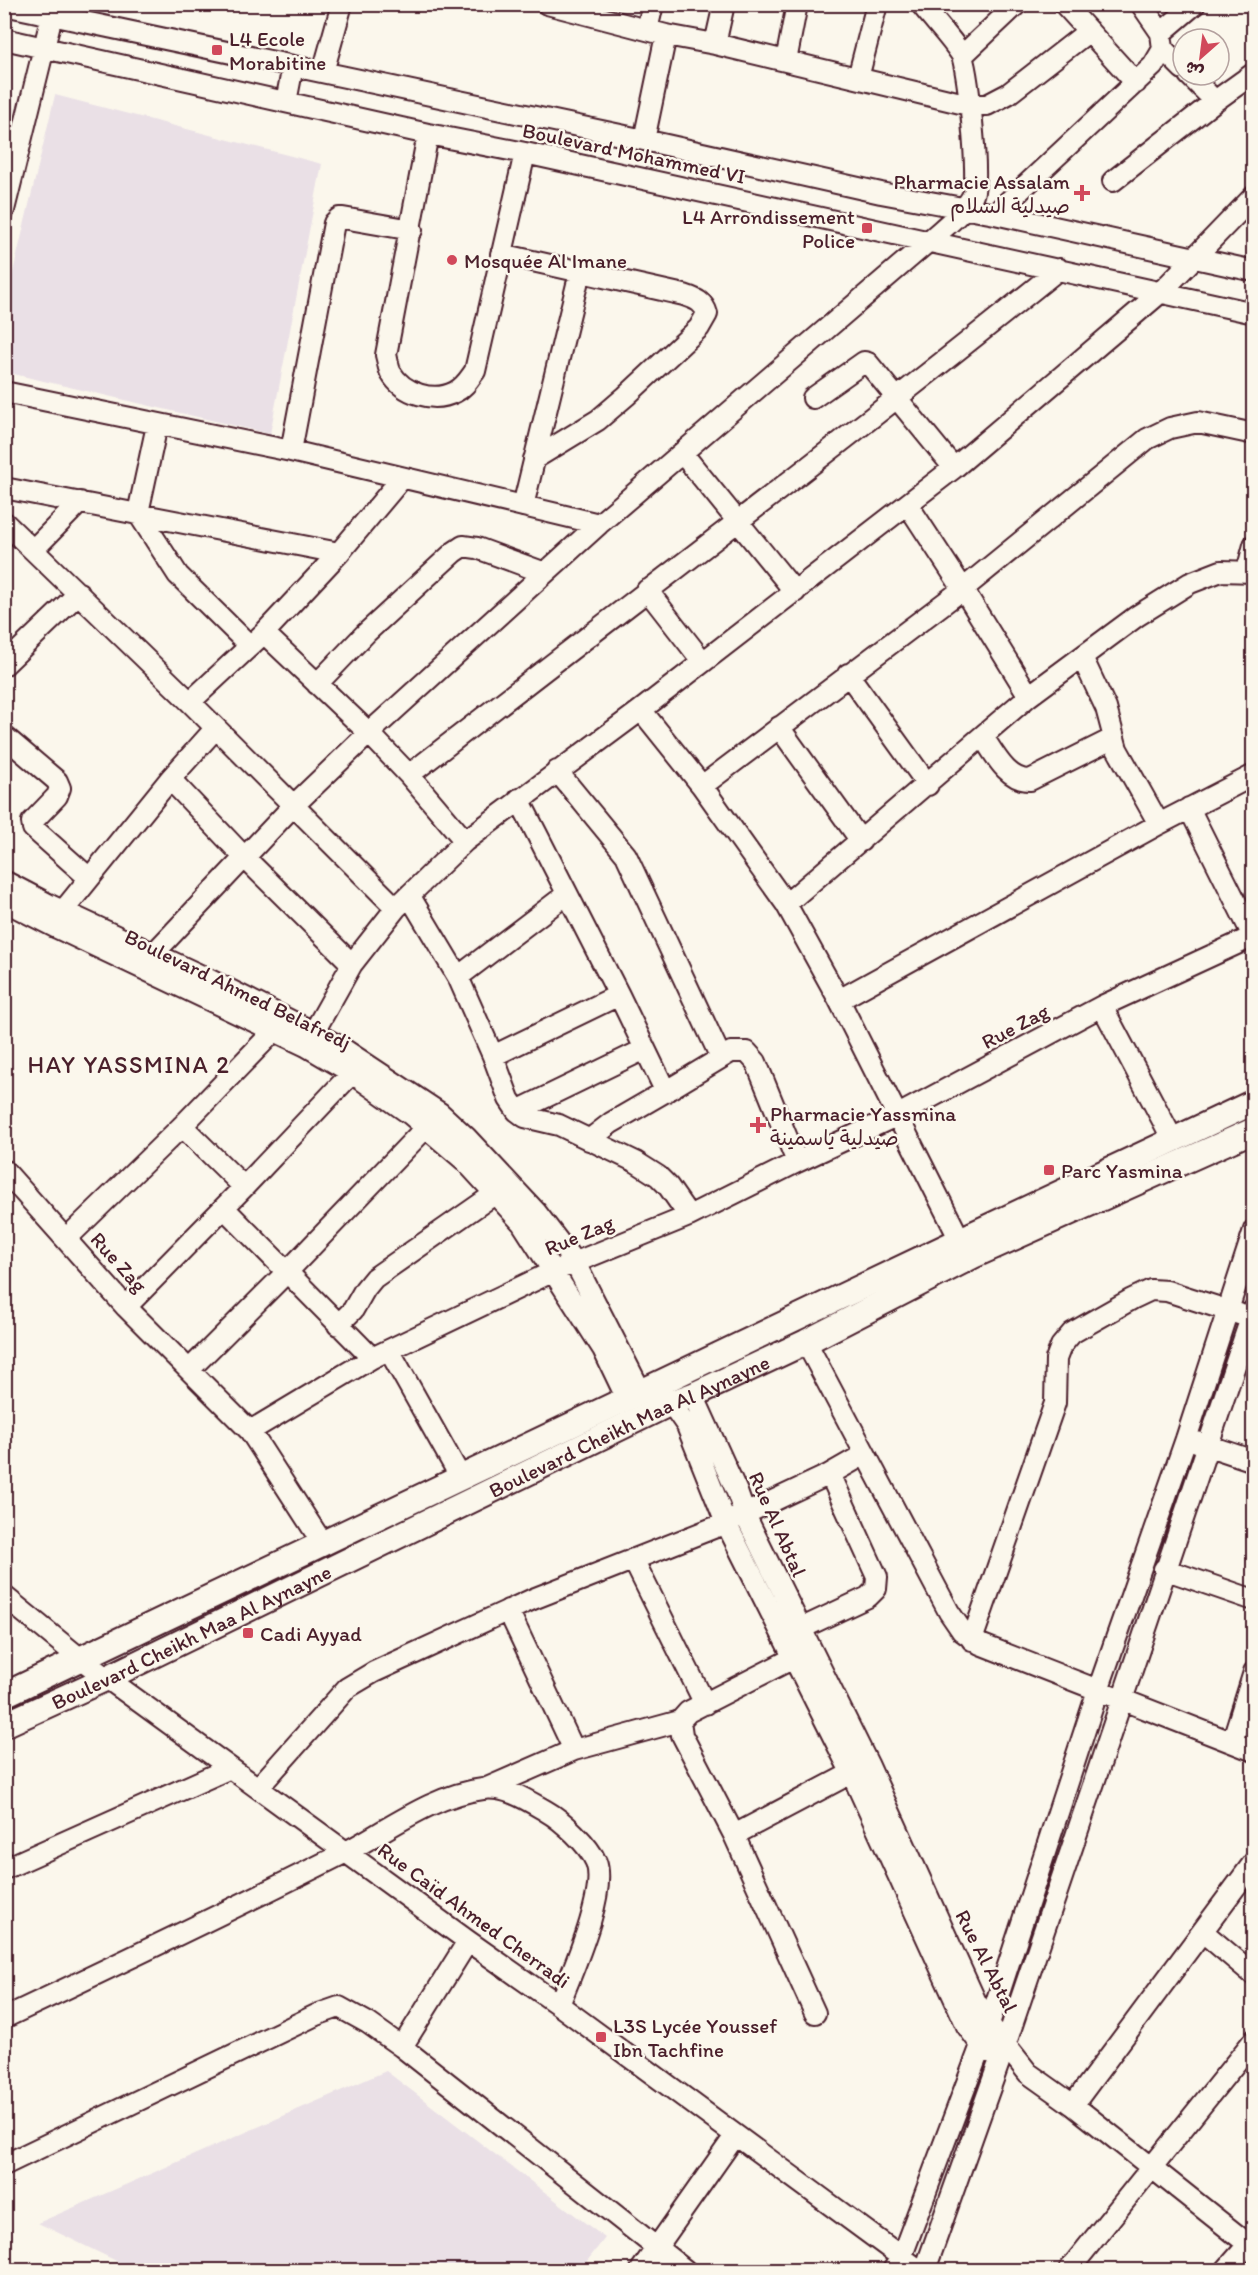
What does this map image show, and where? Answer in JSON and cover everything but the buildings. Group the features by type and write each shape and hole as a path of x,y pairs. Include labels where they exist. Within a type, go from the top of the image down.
{"main road":[{"name":"Boulevard Cheikh Maa Al Aynayne","path":"4,1695 82,1660 461,1478 633,1387 960,1240 1245,1106"},
{"name":"Boulevard Cheikh Maa Al Aynayne","path":"4,1725 107,1678 682,1399 806,1342 973,1256 1252,1133"}],"street":[{"path":"323,72 342,4"},
{"path":"547,4 585,9 666,35 715,44 969,105 987,105 1008,94 1089,31"},
{"path":"647,30 654,4"},
{"path":"715,44 724,4"},
{"path":"786,61 797,4"},
{"path":"858,78 877,4"},
{"path":"148,961 293,806 369,733 599,524 929,241 963,209 974,193 976,157 962,56 921,4"},
{"path":"962,56 1017,4"},
{"path":"1064,4 1136,83"},
{"path":"1141,4 1171,53"},
{"path":"995,214 1153,66 1162,41 1195,4"},
{"name":"Boulevard Mohammed VI","path":"4,5 995,214 1254,271"},
{"path":"5,203 52,15"},
{"path":"644,140 666,35"},
{"name":"Boulevard Mohammed VI","path":"4,39 428,134 525,153 1254,313"},
{"path":"286,102 293,66"},
{"path":"1113,181 1254,73"},
{"path":"1201,87 1215,101"},
{"path":"428,134 412,230 386,355 390,372 399,383 416,394 434,396 454,393 467,383 475,371 525,153"},
{"path":"310,1039 352,964 402,902 465,841 641,710 954,468 1161,292 1254,196"},
{"path":"291,452 334,223 339,218 343,218 412,230"},
{"path":"501,255 696,299 705,306 707,314 699,328 626,396 589,426 534,459"},
{"path":"409,775 898,399 1059,269"},
{"path":"523,506 580,272"},
{"path":"813,398 864,362 868,363 954,468"},
{"path":"4,392 291,452 599,524"},
{"path":"702,786 963,589 1147,439 1170,429 1198,422 1254,434"},
{"path":"157,425 138,513 178,575 257,640 317,684 409,775 465,841"},
{"path":"682,454 795,592"},
{"path":"190,702 257,640 339,553 402,478"},
{"path":"4,488 339,553"},
{"path":"33,550 80,502"},
{"path":"908,505 1029,696"},
{"path":"4,522 190,702 293,806 402,902 458,977 493,1056 509,1100 517,1111 525,1117 558,1125 636,1162 669,1186 689,1216"},
{"path":"786,904 928,785 1029,696 1137,616 1190,582 1221,571 1250,571 1254,545"},
{"path":"317,684 366,633 463,546 477,548 545,573"},
{"path":"647,590 703,662"},
{"path":"4,665 78,593"},
{"path":"1082,657 1106,708 1117,749 1159,824"},
{"path":"848,674 928,785"},
{"path":"641,710 702,786 786,904 898,1115 960,1240"},
{"path":"779,727 861,841"},
{"path":"63,911 170,779 215,729"},
{"path":"4,736 57,782 60,788 57,796 32,822 33,828 89,878"},
{"path":"983,737 1000,763 1023,780 1030,780 1114,738"},
{"path":"557,771 626,855 721,1058"},
{"path":"838,1000 1159,824 1254,775"},
{"path":"170,779 245,858 352,964"},
{"path":"519,799 663,1082"},
{"path":"1189,808 1253,936"},
{"name":"Boulevard Ahmed Belafredj","path":"4,881 19,902 310,1039 357,1058 433,1120 465,1161 496,1192 522,1223 603,1349 633,1387"},
{"path":"458,977 567,894"},
{"path":"4,923 19,902"},
{"name":"Boulevard Ahmed Belafredj","path":"19,902 63,911 274,1031 310,1039 352,1073 466,1137 536,1212 575,1263 633,1387"},
{"name":"Rue Zag","path":"4,1170 126,1307 250,1431 380,1354 554,1271 689,1216 898,1115 1102,1006 1253,936"},
{"path":"493,1056 619,995"},
{"path":"1102,1006 1173,1140"},
{"path":"66,1239 182,1126 274,1031"},
{"path":"517,1111 645,1049"},
{"path":"589,1140 663,1082 731,1052 747,1052 756,1062 797,1162"},
{"path":"126,1307 352,1073"},
{"path":"1245,1106 1252,1133"},
{"path":"189,1370 433,1120"},
{"path":"182,1126 244,1187"},
{"path":"338,1325 353,1310 374,1278 496,1192"},
{"path":"224,1208 338,1325 380,1354 461,1478"},
{"path":"897,2264 988,2024 1254,1230"},
{"path":"925,2271 1006,2043 1164,1569 1252,1314 1167,1291 1151,1290 1072,1333 1061,1346 1056,1359 1055,1403 972,1640"},
{"path":"806,1342 949,1612 962,1631 972,1640 1254,1751"},
{"name":"Rue Al Abtal","path":"682,1399 737,1492 745,1515 800,1629 802,1654"},
{"name":"Rue Al Abtal","path":"682,1399 687,1426 726,1523 802,1654 988,2024 1006,2043 1028,2073"},
{"path":"250,1431 323,1544"},
{"path":"1186,1438 1254,1461"},
{"path":"258,1788 347,1688 374,1672 508,1611 745,1515 830,1474 865,1454"},
{"path":"800,1629 868,1597 876,1589 878,1577 830,1474"},
{"path":"633,1559 705,1704"},
{"path":"1164,1569 1254,1600"},
{"name":"Rue Caïd Ahmed Cherradi","path":"4,1596 82,1660 559,2005 735,2136 897,2264 919,2271"},
{"path":"508,1611 574,1750"},
{"path":"4,2018 345,1852 432,1805 453,1796 487,1788 574,1750 680,1721 688,1712 802,1654"},
{"path":"1232,1742 1254,1672"},
{"path":"680,1721 682,1735 734,1835 815,2013"},
{"path":"4,1869 230,1768"},
{"path":"734,1835 860,1768"},
{"name":"Rue Al Abtal","path":"860,1768 967,2026 980,2046 998,2064 1028,2073"},
{"path":"487,1788 511,1792 550,1813 587,1848 596,1862 599,1876 594,1909 559,2005"},
{"path":"1073,2104 1203,1932 1251,1863 1254,1862"},
{"path":"1203,1932 1254,1975"},
{"path":"402,2047 468,1941"},
{"path":"4,2165 332,2008 345,2008 402,2047 685,2271"},
{"path":"1069,2271 1254,2040"},
{"path":"1028,2073 1073,2104 1151,2168 1251,2241 1226,2271"},
{"path":"641,2271 735,2136"}],"shaded area":[{"path":"55,95 322,164 270,434 5,372 5,306"},
{"path":"386,2071 605,2238 580,2270 135,2270 38,2223"}],"place":[{"name":"L4 Ecole Morabitine","path":"217,50"},
{"name":"Pharmacie Assalam صيدلية السلام","path":"1082,193"},
{"name":"L4 Arrondissement Police","path":"867,228"},
{"name":"Mosquée Al Imane","path":"452,260"},
{"name":"Pharmacie Yassmina صيدلية ياسمينة","path":"758,1125"},
{"name":"Parc Yasmina","path":"1049,1170"},
{"name":"Cadi Ayyad","path":"248,1633"},
{"name":"L3S Lycée Youssef Ibn Tachfine","path":"601,2037"}],"district":[{"name":"HAY YASSMINA 2","path":"129,1064"}]}
